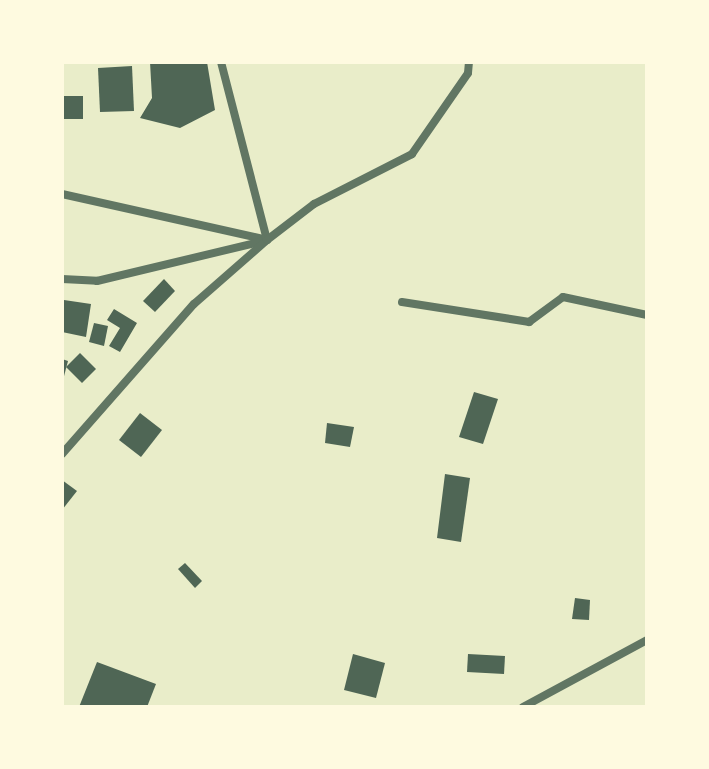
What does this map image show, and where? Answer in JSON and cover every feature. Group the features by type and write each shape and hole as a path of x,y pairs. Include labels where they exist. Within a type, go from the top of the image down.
{"street":[{"path":"221,62 267,240"},
{"path":"62,454 194,304 267,240 314,204 412,154 468,73 469,62"},
{"path":"62,194 267,240"},
{"path":"62,279 97,281 267,240"},
{"path":"402,302 529,322 563,297 647,315"},
{"path":"523,707 647,640"}],"building":[{"path":"150,62 207,62 215,110 180,128 140,118 152,98"},
{"path":"132,66 134,111 100,112 98,68"},
{"path":"62,96 83,96 83,119 62,119"},
{"path":"164,279 175,291 155,312 143,301"},
{"path":"64,300 91,304 86,337 62,332"},
{"path":"114,309 137,323 120,352 109,346 120,328 107,320"},
{"path":"94,323 108,326 104,346 89,342"},
{"path":"80,353 96,369 82,383 66,367"},
{"path":"62,359 68,361 63,380 62,380"},
{"path":"474,392 498,399 483,444 459,437"},
{"path":"140,413 162,430 141,457 119,440"},
{"path":"327,423 354,427 350,447 325,443"},
{"path":"445,474 470,478 461,542 437,538"},
{"path":"62,480 77,491 62,510"},
{"path":"185,563 202,581 195,588 178,569"},
{"path":"575,598 590,600 589,620 572,619"},
{"path":"353,654 385,663 376,698 344,690"},
{"path":"468,654 505,656 504,674 467,672"},
{"path":"97,662 156,684 147,707 79,707"}]}
